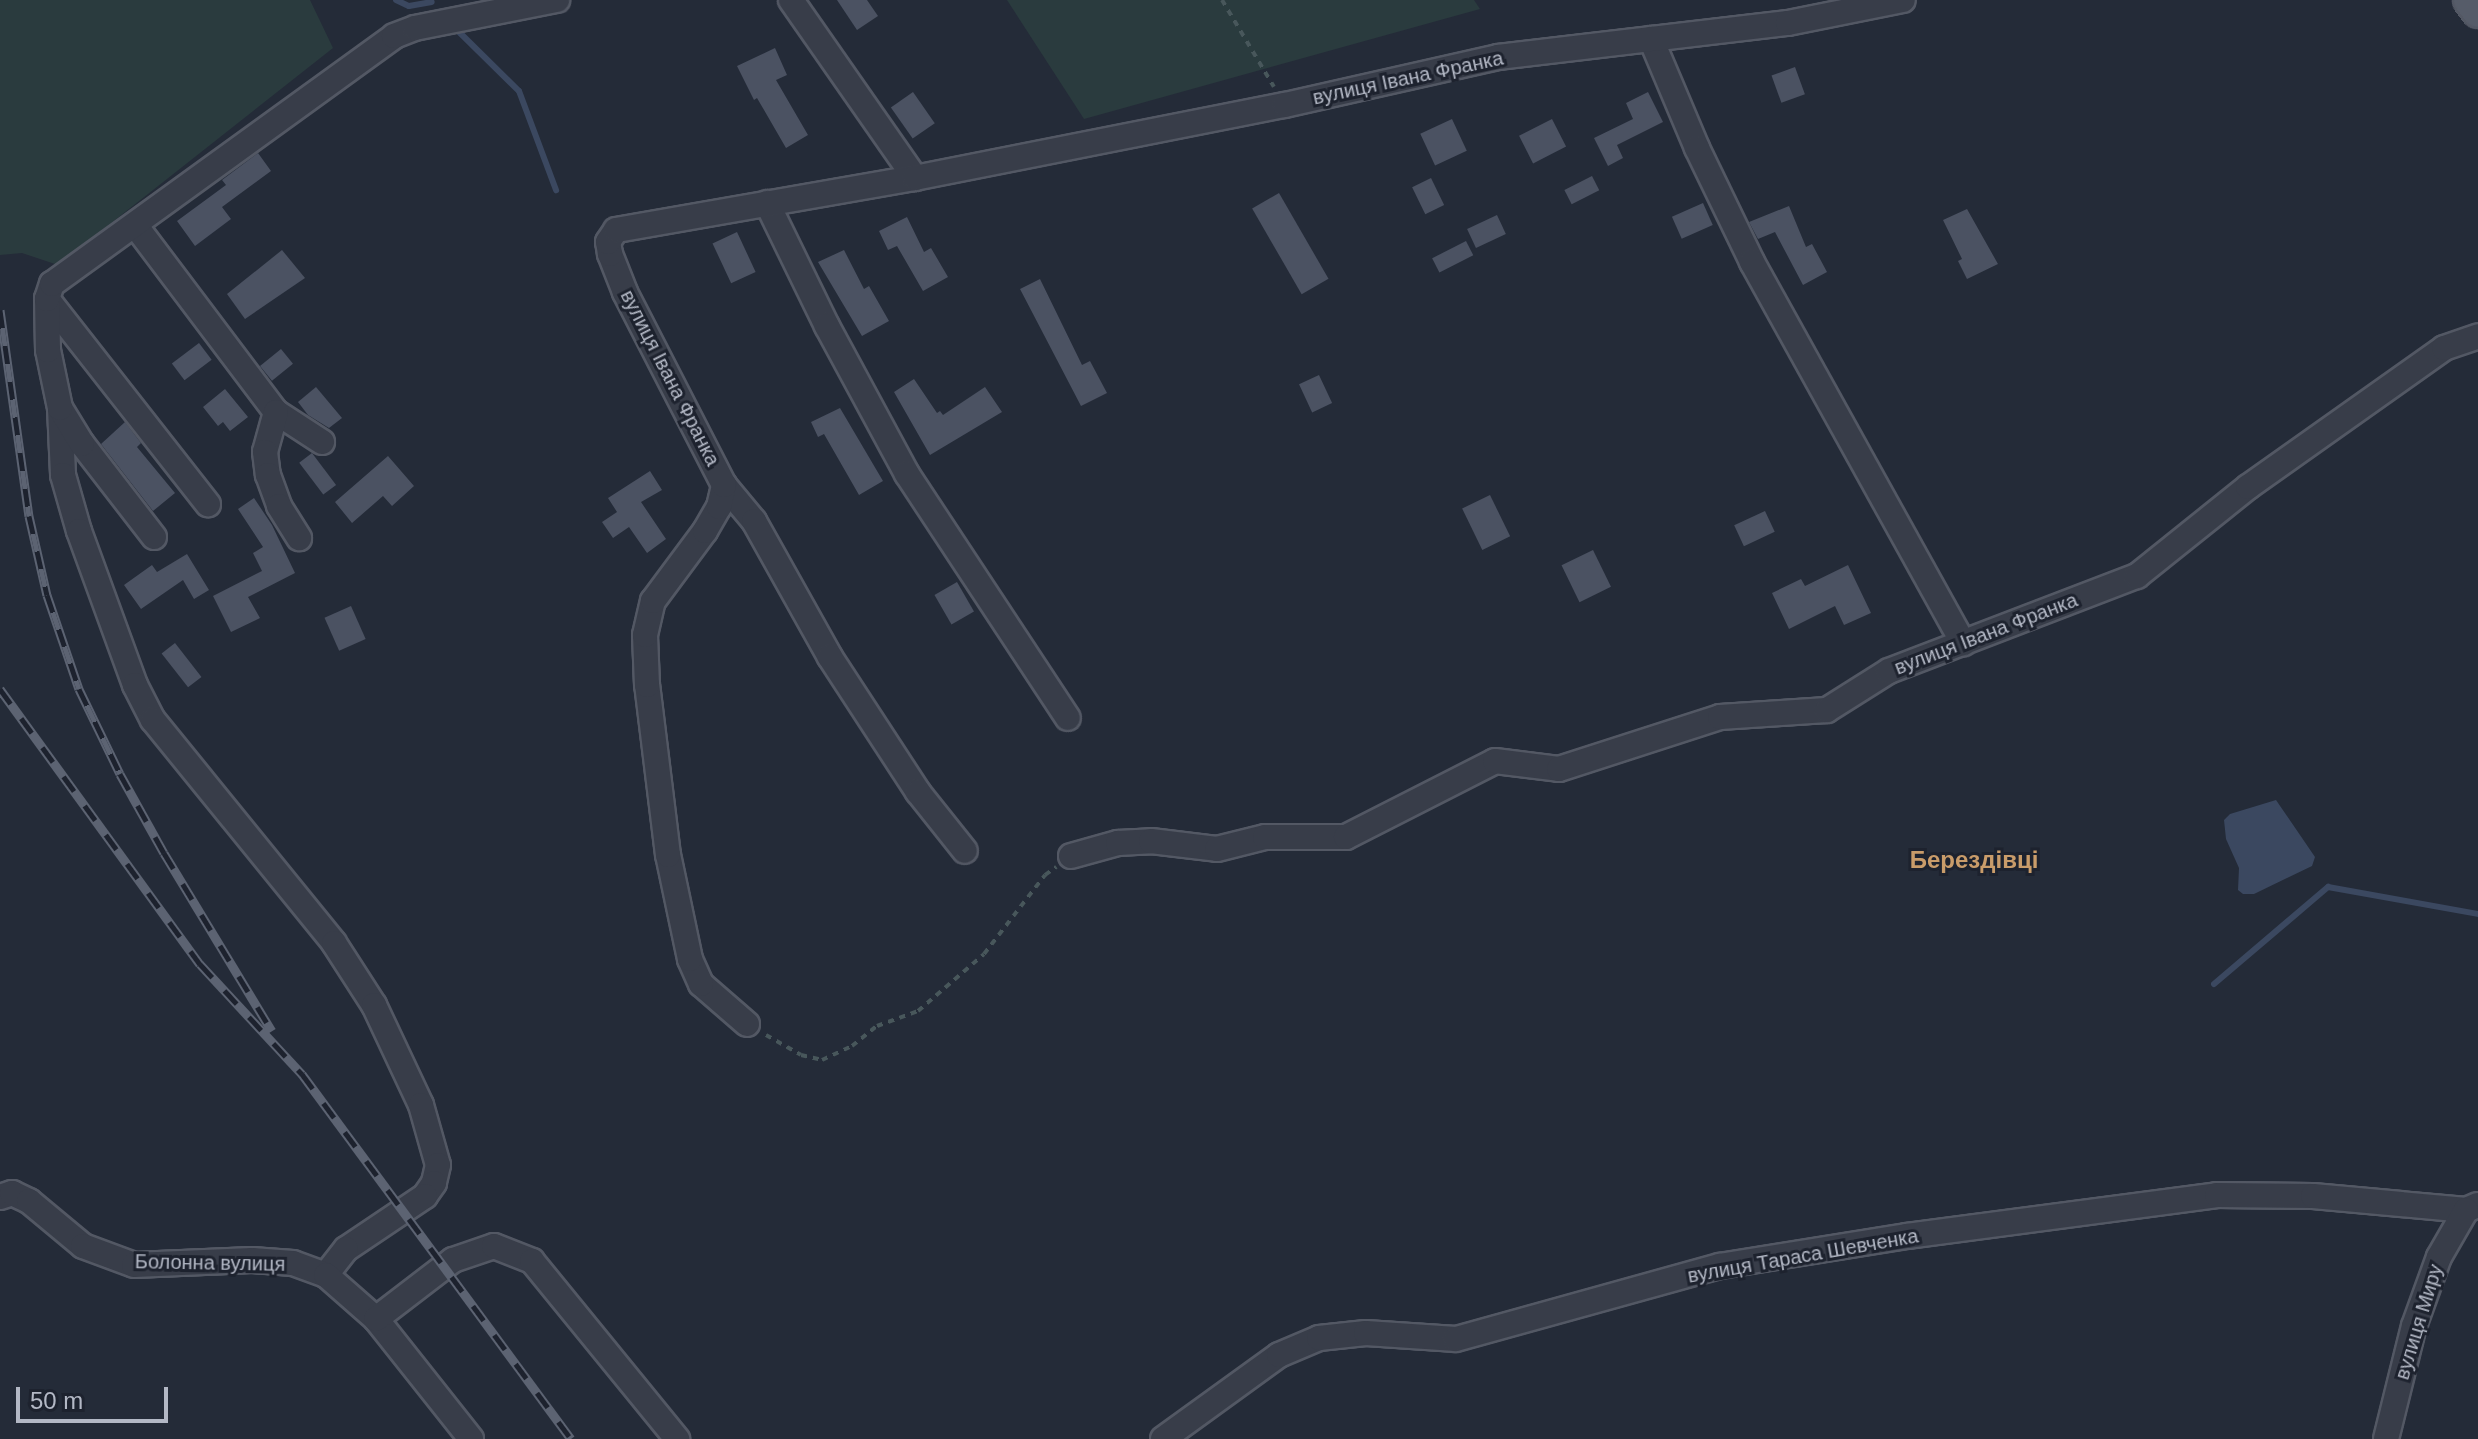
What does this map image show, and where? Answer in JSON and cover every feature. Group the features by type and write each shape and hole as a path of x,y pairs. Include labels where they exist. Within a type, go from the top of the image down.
{"main road":[{"path":"2469,0 2478,12"}],"street":[{"path":"326,1275 346,1249 415,1203 434,1183 438,1165 421,1105 374,1005 334,943 153,720 135,685 79,531 63,475 60,408 48,350 47,299 52,284 394,36 415,28 557,0"},
{"path":"791,0 915,178"},
{"name":"вулиця Івана Франка","path":"747,1024 701,984 690,959 668,855 646,648 646,621 653,601 705,531 719,507 724,485 625,292 608,242 616,230 628,225 915,178 1285,105 1498,57 1788,23 1903,0"},
{"path":"1651,39 1697,148 1752,262 1963,643"},
{"path":"767,203 827,326 907,474 1068,718"},
{"path":"135,225 276,412 322,442"},
{"path":"47,299 208,504"},
{"name":"вулиця Івана Франка","path":"1071,856 1118,843 1151,841 1217,849 1265,837 1346,837 1495,761 1559,769 1720,717 1827,710 1889,671 2137,576 2248,487 2444,348 2478,336"},
{"path":"60,408 82,444 154,537"},
{"path":"276,412 265,452 268,475 279,506 299,538"},
{"path":"724,485 754,521 830,657 918,792 965,851"},
{"name":"Болонна вулиця","path":"0,1197 12,1193 29,1201 83,1246 134,1265 252,1260 293,1263 326,1275 376,1319 471,1439"},
{"name":"вулиця Тараса Шевченка","path":"1163,1439 1279,1355 1319,1338 1366,1333 1456,1339 1720,1266 1907,1236 2217,1195 2313,1196 2472,1208"},
{"name":"вулиця Миру","path":"2386,1439 2414,1326 2439,1257 2472,1208"},
{"path":"376,1319 453,1260 494,1246 532,1261 677,1439"}],"path":[{"path":"1222,0 1285,105"},
{"path":"747,1024 801,1055 822,1060 852,1046 877,1026 918,1011 940,994 984,954 1045,875 1071,856"}],"shaded area":[{"path":"0,0 310,0 333,48 58,265 22,253 0,255"},
{"path":"1007,0 1474,0 1480,9 1084,119"}],"water":[{"path":"2276,800 2315,857 2312,866 2254,894 2243,894 2238,890 2239,868 2226,839 2224,820 2230,814"}],"building":[{"path":"837,0 867,0 878,16 857,30"},
{"path":"775,48 787,75 776,80 808,135 786,148 757,98 754,100 737,66"},
{"path":"1795,67 1805,94 1781,103 1772,76"},
{"path":"913,92 935,123 913,139 891,107"},
{"path":"1648,92 1663,122 1617,145 1623,158 1608,166 1594,138 1633,119 1626,103"},
{"path":"1452,119 1467,151 1435,166 1420,134"},
{"path":"1552,119 1566,147 1533,163 1519,136"},
{"path":"258,153 271,171 222,207 231,219 195,246 177,221 226,185 222,180"},
{"path":"1592,176 1599,190 1572,204 1564,190"},
{"path":"1431,178 1444,205 1425,214 1412,187"},
{"path":"1279,193 1328,279 1302,294 1252,208"},
{"path":"1703,203 1713,225 1682,239 1672,217"},
{"path":"1789,206 1806,247 1812,244 1827,272 1803,285 1775,232 1758,239 1749,222"},
{"path":"1967,209 1998,264 1967,279 1958,261 1962,259 1943,220"},
{"path":"1497,215 1506,234 1476,248 1467,229"},
{"path":"907,217 924,252 931,248 948,277 923,291 897,246 888,250 879,231"},
{"path":"737,232 756,272 731,283 713,243"},
{"path":"1466,241 1473,255 1439,273 1432,258"},
{"path":"282,250 305,278 245,319 227,294"},
{"path":"844,250 864,289 869,286 889,321 862,336 818,262"},
{"path":"1040,279 1082,365 1090,361 1107,393 1081,406 1020,289"},
{"path":"199,343 212,360 184,380 172,363"},
{"path":"281,349 293,364 272,381 260,366"},
{"path":"1319,375 1332,403 1312,412 1299,384"},
{"path":"914,379 937,413 940,411 943,415 985,387 1002,412 930,455 894,392"},
{"path":"316,387 342,418 329,428 308,415 298,402"},
{"path":"225,389 248,417 230,431 223,422 218,426 203,407"},
{"path":"840,408 883,481 859,495 824,434 818,437 811,422"},
{"path":"125,422 141,443 137,447 175,493 153,511 101,444"},
{"path":"312,453 336,485 323,495 299,463"},
{"path":"388,456 414,486 392,506 383,496 352,523 335,502"},
{"path":"650,471 662,490 641,502 666,539 647,553 629,527 613,538 602,522 617,512 608,498"},
{"path":"1490,495 1510,536 1482,550 1462,509"},
{"path":"254,498 272,525 295,573 248,597 260,618 231,632 213,596 262,571 253,553 263,547 238,509"},
{"path":"1765,511 1775,532 1744,546 1734,525"},
{"path":"1593,550 1611,587 1580,602 1562,565"},
{"path":"187,554 209,590 194,599 183,580 141,609 124,585 152,565 157,572"},
{"path":"1848,565 1871,613 1844,625 1835,606 1789,629 1772,593 1801,579 1805,586"},
{"path":"957,582 974,611 951,624 934,595"},
{"path":"351,606 366,639 339,651 325,618"},
{"path":"175,643 201,677 188,687 162,653"}],"waterway":[{"path":"396,0 409,6 432,2"},
{"path":"454,27 519,91 556,190"},
{"path":"2214,984 2328,887 2478,914"}],"railway":[{"path":"0,310 29,516 47,595 79,689 120,774 164,853 272,1031"},
{"path":"0,689 200,964 302,1074 571,1439"}],"district":[{"name":"Берездівці","path":"1974,860"}]}
